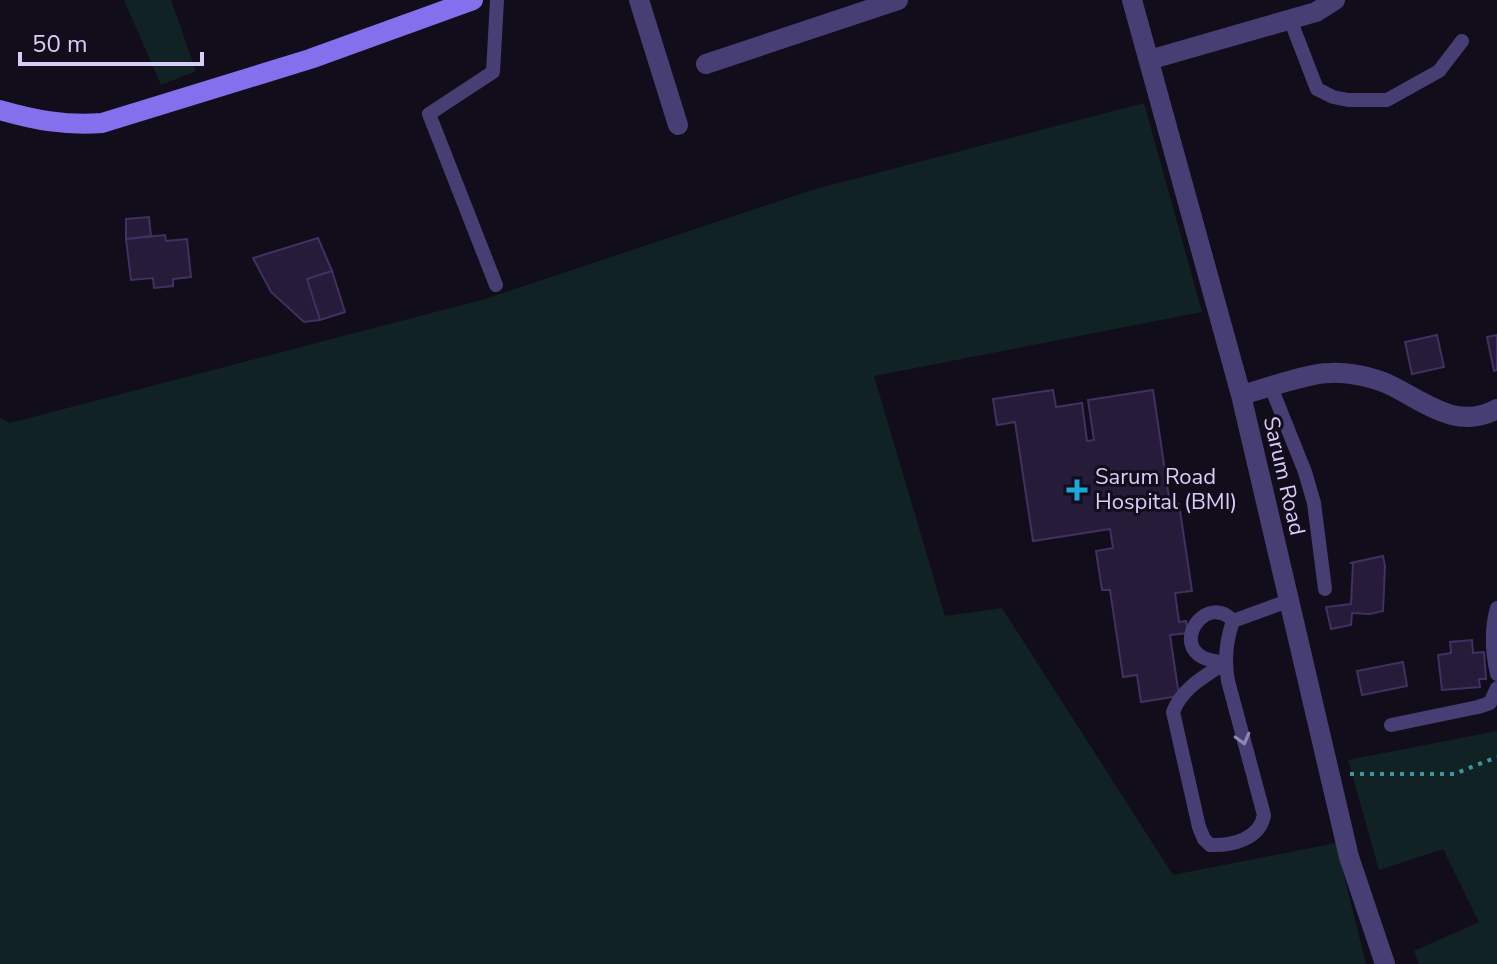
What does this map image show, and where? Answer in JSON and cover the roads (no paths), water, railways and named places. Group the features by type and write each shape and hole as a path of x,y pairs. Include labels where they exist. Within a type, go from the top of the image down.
{"main road":[{"path":"0,110 73,125 102,123 310,59 473,0"}],"street":[{"path":"639,0 678,125"},
{"path":"706,64 898,0"},
{"name":"Sarum Road","path":"1132,0 1241,395 1349,857 1385,964"},
{"path":"1149,60 1316,12 1335,0"},
{"path":"1241,395 1329,373 1386,383 1423,405 1452,416 1471,418 1497,409"}],"lane":[{"path":"496,285 429,114 493,72 497,0"},
{"path":"1290,19 1317,89 1348,100 1387,100 1439,71 1462,41"},
{"path":"1271,387 1314,503 1325,589"},
{"path":"1233,621 1288,601"},
{"path":"1497,608 1493,645 1497,674"},
{"path":"1225,663 1196,654 1193,647 1195,622 1202,615 1221,613 1233,621"},
{"path":"1225,663 1187,689 1173,712 1199,827 1210,845 1246,839 1258,831 1264,815 1225,663 1233,621"},
{"path":"1391,725 1490,703 1497,688"}],"place":[{"name":"Sarum Road Hospital (BMI)","path":"1077,490"}]}
